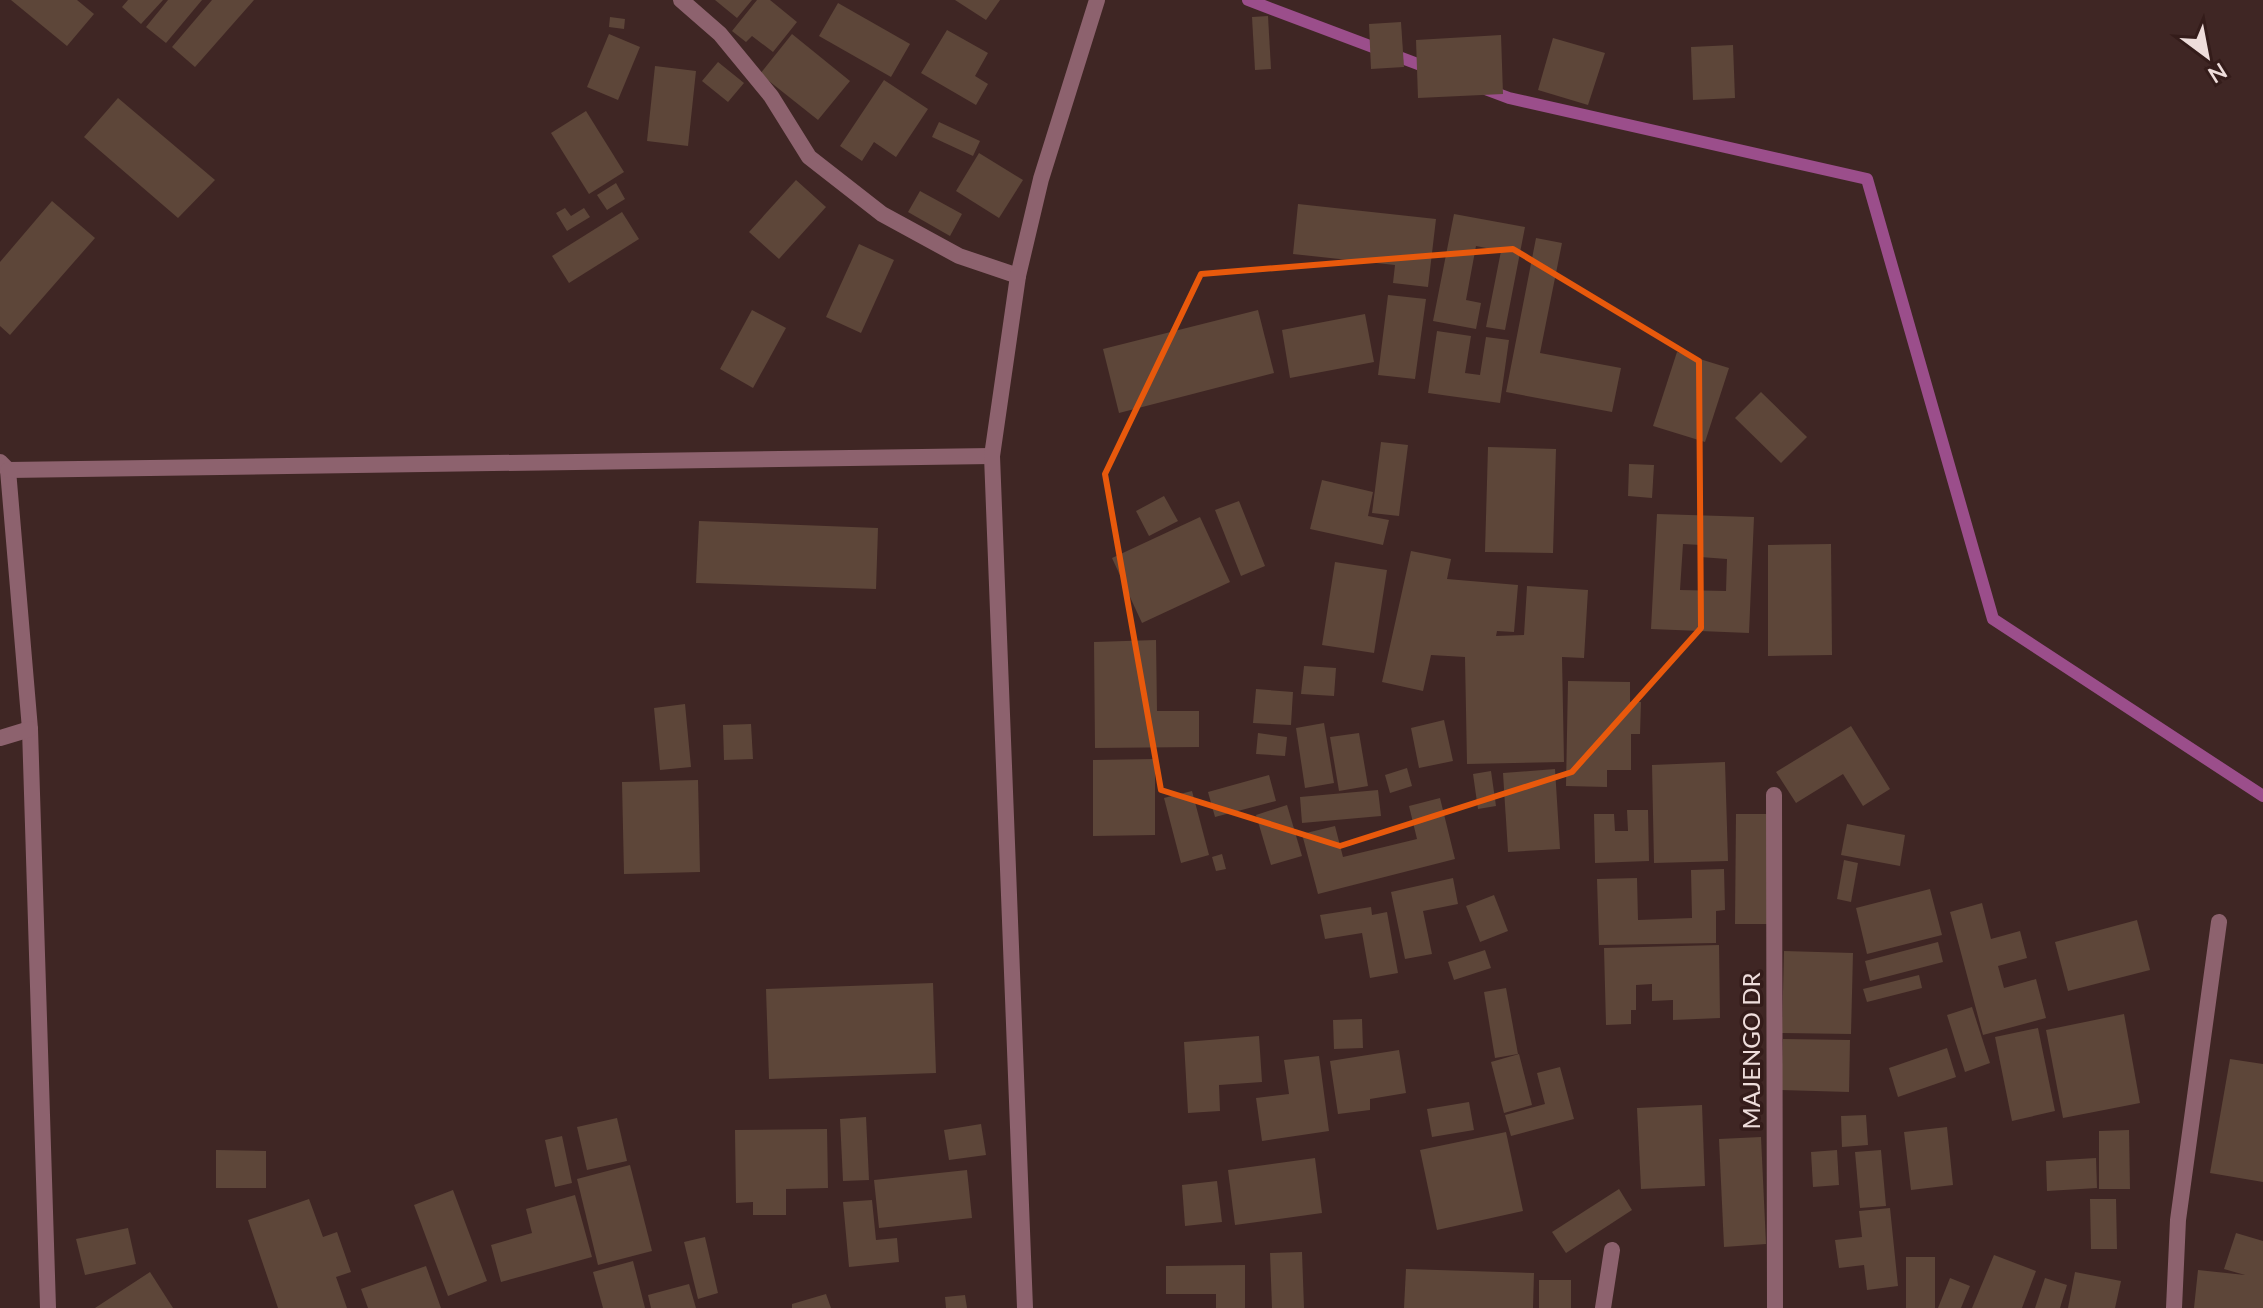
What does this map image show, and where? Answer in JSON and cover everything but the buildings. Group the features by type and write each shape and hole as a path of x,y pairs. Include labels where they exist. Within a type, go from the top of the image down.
{"street":[{"path":"681,0 720,34 771,96 809,157 882,214 959,256 1018,276"},
{"path":"1025,1308 992,456 1018,276 1041,179 1097,0"},
{"path":"48,1308 30,729 4,466 992,456"},
{"path":"0,738 30,729"},
{"name":"MAJENGO DR","path":"1774,795 1775,1308"},
{"path":"2174,1308 2178,1220 2219,922"},
{"path":"1603,1308 1612,1250"}],"highlighted area":[{"path":"1513,249 1699,361 1701,628 1572,772 1340,846 1161,790 1105,474 1201,274"}],"waterway":[{"path":"1248,0 1431,69"},
{"path":"1485,89 1509,98 1867,179 1993,619 2263,796"}]}
